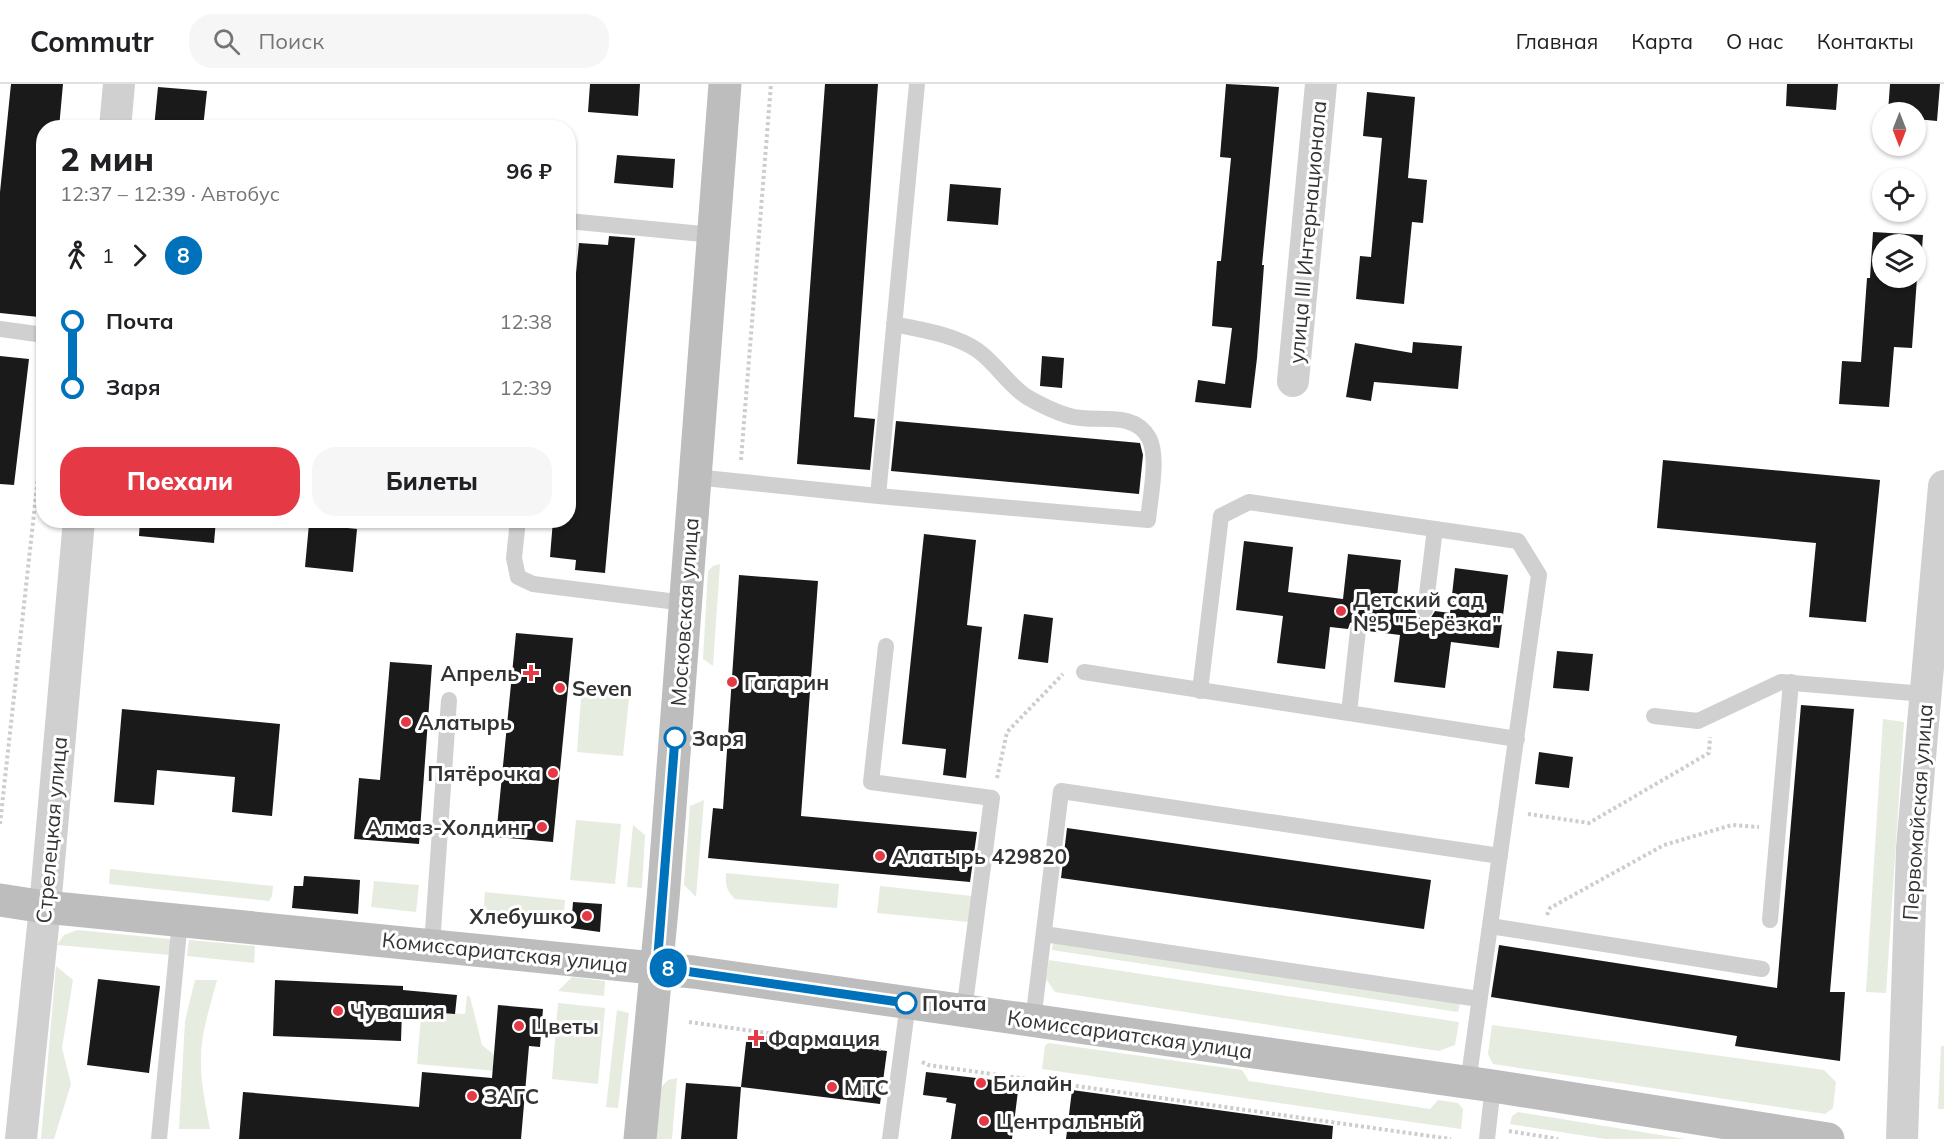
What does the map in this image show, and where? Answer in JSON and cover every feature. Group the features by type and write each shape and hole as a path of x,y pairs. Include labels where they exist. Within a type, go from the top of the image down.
{"street":[{"path":"116,120 119,84"},
{"name":"Московская улица","path":"639,1139 657,967 725,84"},
{"name":"улица III Интернационала","path":"1293,381 1321,84"},
{"name":"Первомайская улица","path":"1902,1139 1912,848 1925,694 1937,640 1944,486"},
{"name":"Стрелецкая улица","path":"21,1139 45,907 78,528"},
{"name":"Комиссариатская улица","path":"0,900 45,907 657,967 1480,1084 1828,1139"}],"lane":[{"path":"878,496 917,84"},
{"path":"576,222 713,235"},
{"path":"695,477 1148,520 1154,452 1149,437 1136,424 1119,419 1095,420 1069,416 1027,396 977,350 948,336 894,324"},
{"path":"0,329 36,334"},
{"path":"1200,691 1221,516 1249,502 1518,541 1539,575 1479,999 1480,1084 1486,1139"},
{"path":"517,528 514,558 518,577 533,584 685,603"},
{"path":"1425,610 1435,529"},
{"path":"1349,713 1358,630"},
{"path":"886,646 871,782 992,798 964,1011"},
{"path":"1083,672 1517,739"},
{"path":"1654,716 1698,721 1781,682 1925,694"},
{"path":"1770,920 1791,682"},
{"path":"432,945 449,700"},
{"path":"1033,1021 1061,791 1500,856"},
{"path":"159,1139 180,920"},
{"path":"1490,926 1762,969"},
{"path":"1044,934 1479,999"},
{"path":"890,1139 908,1003"}],"path":[{"path":"739,482 771,84"},
{"path":"0,824 36,495"},
{"path":"992,798 1007,732 1066,671 1083,672"},
{"path":"1507,811 1589,824 1709,753 1712,715"},
{"path":"1536,934 1550,908 1664,845 1732,825 1778,829"},
{"path":"689,1022 902,1052 928,1065 1451,1139"}],"shaded area":[{"path":"720,564 713,666 703,659 708,571"},
{"path":"582,685 630,689 623,756 577,752"},
{"path":"1883,719 1904,722 1886,993 1866,992"},
{"path":"704,800 696,897 684,885 690,806"},
{"path":"576,820 621,824 615,884 570,880"},
{"path":"633,825 645,835 642,888 627,887"},
{"path":"110,869 273,886 272,896 269,901 109,884"},
{"path":"726,873 839,884 837,908 735,899 727,888"},
{"path":"374,881 419,885 416,912 371,907"},
{"path":"880,886 972,896 969,922 877,913"},
{"path":"485,892 565,900 563,926 483,917"},
{"path":"77,930 170,939 170,955 57,945 64,935"},
{"path":"189,940 255,946 254,963 187,956"},
{"path":"1053,942 1460,1004 1458,1012 1052,950"},
{"path":"1049,960 1459,1022 1455,1045 1439,1051 1055,992 1046,979"},
{"path":"56,966 73,980 62,1048 71,1084 54,1139 41,1139"},
{"path":"572,977 605,981 604,996 558,991"},
{"path":"195,980 217,980 206,1021 201,1053 203,1088 210,1129 179,1129 185,1021"},
{"path":"423,991 433,993 432,1012 465,1014 467,995 470,997 482,1045 509,1067 508,1072 417,1064"},
{"path":"558,1003 605,1008 598,1084 552,1079"},
{"path":"617,1010 629,1013 618,1108 606,1107"},
{"path":"1492,1025 1824,1070 1836,1082 1833,1108 1825,1114 1493,1064 1488,1054"},
{"path":"1048,1043 1242,1070 1249,1081 1430,1109 1438,1100 1458,1103 1463,1109 1461,1129 1042,1069 1045,1046"},
{"path":"1941,1046 1944,1046 1944,1109 1938,1109"},
{"path":"677,1078 672,1139 655,1139 661,1087 668,1080"},
{"path":"1518,1112 1685,1139 1605,1139 1510,1124 1512,1116"}],"building":[{"path":"11,84 63,84 60,120 36,120 36,317 0,313 0,192"},
{"path":"590,84 640,84 638,116 588,112"},
{"path":"825,84 878,84 854,417 875,419 870,470 797,464"},
{"path":"1226,84 1279,87 1251,408 1195,402 1198,380 1225,384 1232,328 1212,326 1217,261 1221,261 1231,158 1220,157"},
{"path":"1787,84 1838,84 1836,110 1786,106"},
{"path":"1890,84 1940,84 1937,121 1926,120 1926,102 1889,102"},
{"path":"158,87 207,91 204,120 155,120"},
{"path":"1367,92 1415,97 1408,178 1427,180 1423,223 1412,222 1404,304 1356,299 1360,256 1371,257 1382,138 1363,136"},
{"path":"617,155 675,159 673,188 614,183"},
{"path":"950,184 1001,188 998,225 947,221"},
{"path":"1873,232 1906,234 1873,234"},
{"path":"609,236 635,238 605,573 575,570 576,560 550,557 552,528 576,528 576,273 579,243 608,245"},
{"path":"1872,247 1872,288 1916,288 1912,348 1894,347 1889,407 1839,404 1842,361 1861,362 1867,278 1870,278"},
{"path":"1413,342 1462,346 1458,389 1374,382 1371,401 1346,397 1355,343 1412,353"},
{"path":"0,356 29,359 14,485 0,484"},
{"path":"1042,356 1064,358 1062,388 1040,386"},
{"path":"896,421 1140,443 1143,455 1139,494 891,471"},
{"path":"1663,460 1880,480 1866,622 1809,617 1816,543 1657,528"},
{"path":"140,528 215,528 214,543 139,536"},
{"path":"309,528 357,529 353,572 305,567"},
{"path":"924,534 976,540 967,625 982,627 966,778 943,775 946,749 902,744"},
{"path":"1244,541 1293,547 1288,592 1343,599 1348,554 1401,560 1396,606 1415,609 1416,615 1423,620 1430,619 1435,611 1450,613 1455,568 1508,575 1499,648 1451,642 1445,688 1394,682 1400,635 1368,631 1365,622 1359,620 1350,623 1348,629 1330,627 1325,669 1277,663 1283,616 1236,610"},
{"path":"739,575 818,581 801,816 977,832 970,882 708,858 713,808 723,809"},
{"path":"1024,614 1053,618 1048,663 1018,659"},
{"path":"516,633 573,638 553,842 496,837"},
{"path":"1557,651 1593,654 1589,691 1553,688"},
{"name":"Алатырь","path":"390,662 432,665 419,844 354,839 359,778 380,780"},
{"path":"1801,705 1854,709 1830,992 1845,992 1840,1061 1735,1046 1737,1036 1491,997 1499,945 1777,988"},
{"path":"122,709 280,724 272,816 232,812 235,777 157,770 154,805 114,802"},
{"path":"1539,752 1573,757 1569,788 1535,784"},
{"path":"1067,828 1431,880 1424,929 1061,878"},
{"path":"304,876 360,880 358,914 292,908 294,886 303,886"},
{"name":"Хлебушко","path":"573,902 602,904 600,932 571,928"},
{"path":"98,979 160,986 149,1073 87,1065"},
{"name":"Чувашия","path":"275,980 403,986 403,990 457,995 455,1014 402,1010 401,1041 273,1036"},
{"path":"498,1005 543,1009 540,1047 529,1046 521,1139 239,1139 243,1092 419,1107 422,1072 492,1078"},
{"path":"747,1034 887,1051 880,1104 741,1087"},
{"name":"Центральный","path":"926,1072 1019,1083 1012,1139 951,1139 956,1104 946,1102 947,1098 923,1095"},
{"path":"686,1083 741,1087 737,1139 681,1139"},
{"path":"1072,1090 1333,1126 1332,1139 1066,1139"}],"bus line":[{"name":"8","path":"675,738 657,967 906,1003"}],"place":[{"name":"Детский сад №5 \"Берёзка\"","path":"1341,611"},
{"name":"Апрель","path":"531,673"},
{"name":"Гагарин","path":"732,682"},
{"name":"Seven","path":"560,688"},
{"name":"Алатырь","path":"406,722"},
{"name":"Заря","path":"675,738"},
{"name":"Пятёрочка","path":"553,773"},
{"name":"Алмаз-Холдинг","path":"542,827"},
{"name":"Алатырь 429820","path":"880,856"},
{"name":"Хлебушко","path":"587,916"},
{"name":"Почта","path":"906,1003"},
{"name":"Чувашия","path":"338,1011"},
{"name":"Цветы","path":"519,1026"},
{"name":"Фармация","path":"756,1038"},
{"name":"Билайн","path":"981,1083"},
{"name":"МТС","path":"832,1087"},
{"name":"ЗАГС","path":"472,1096"},
{"name":"Центральный","path":"984,1121"}]}
